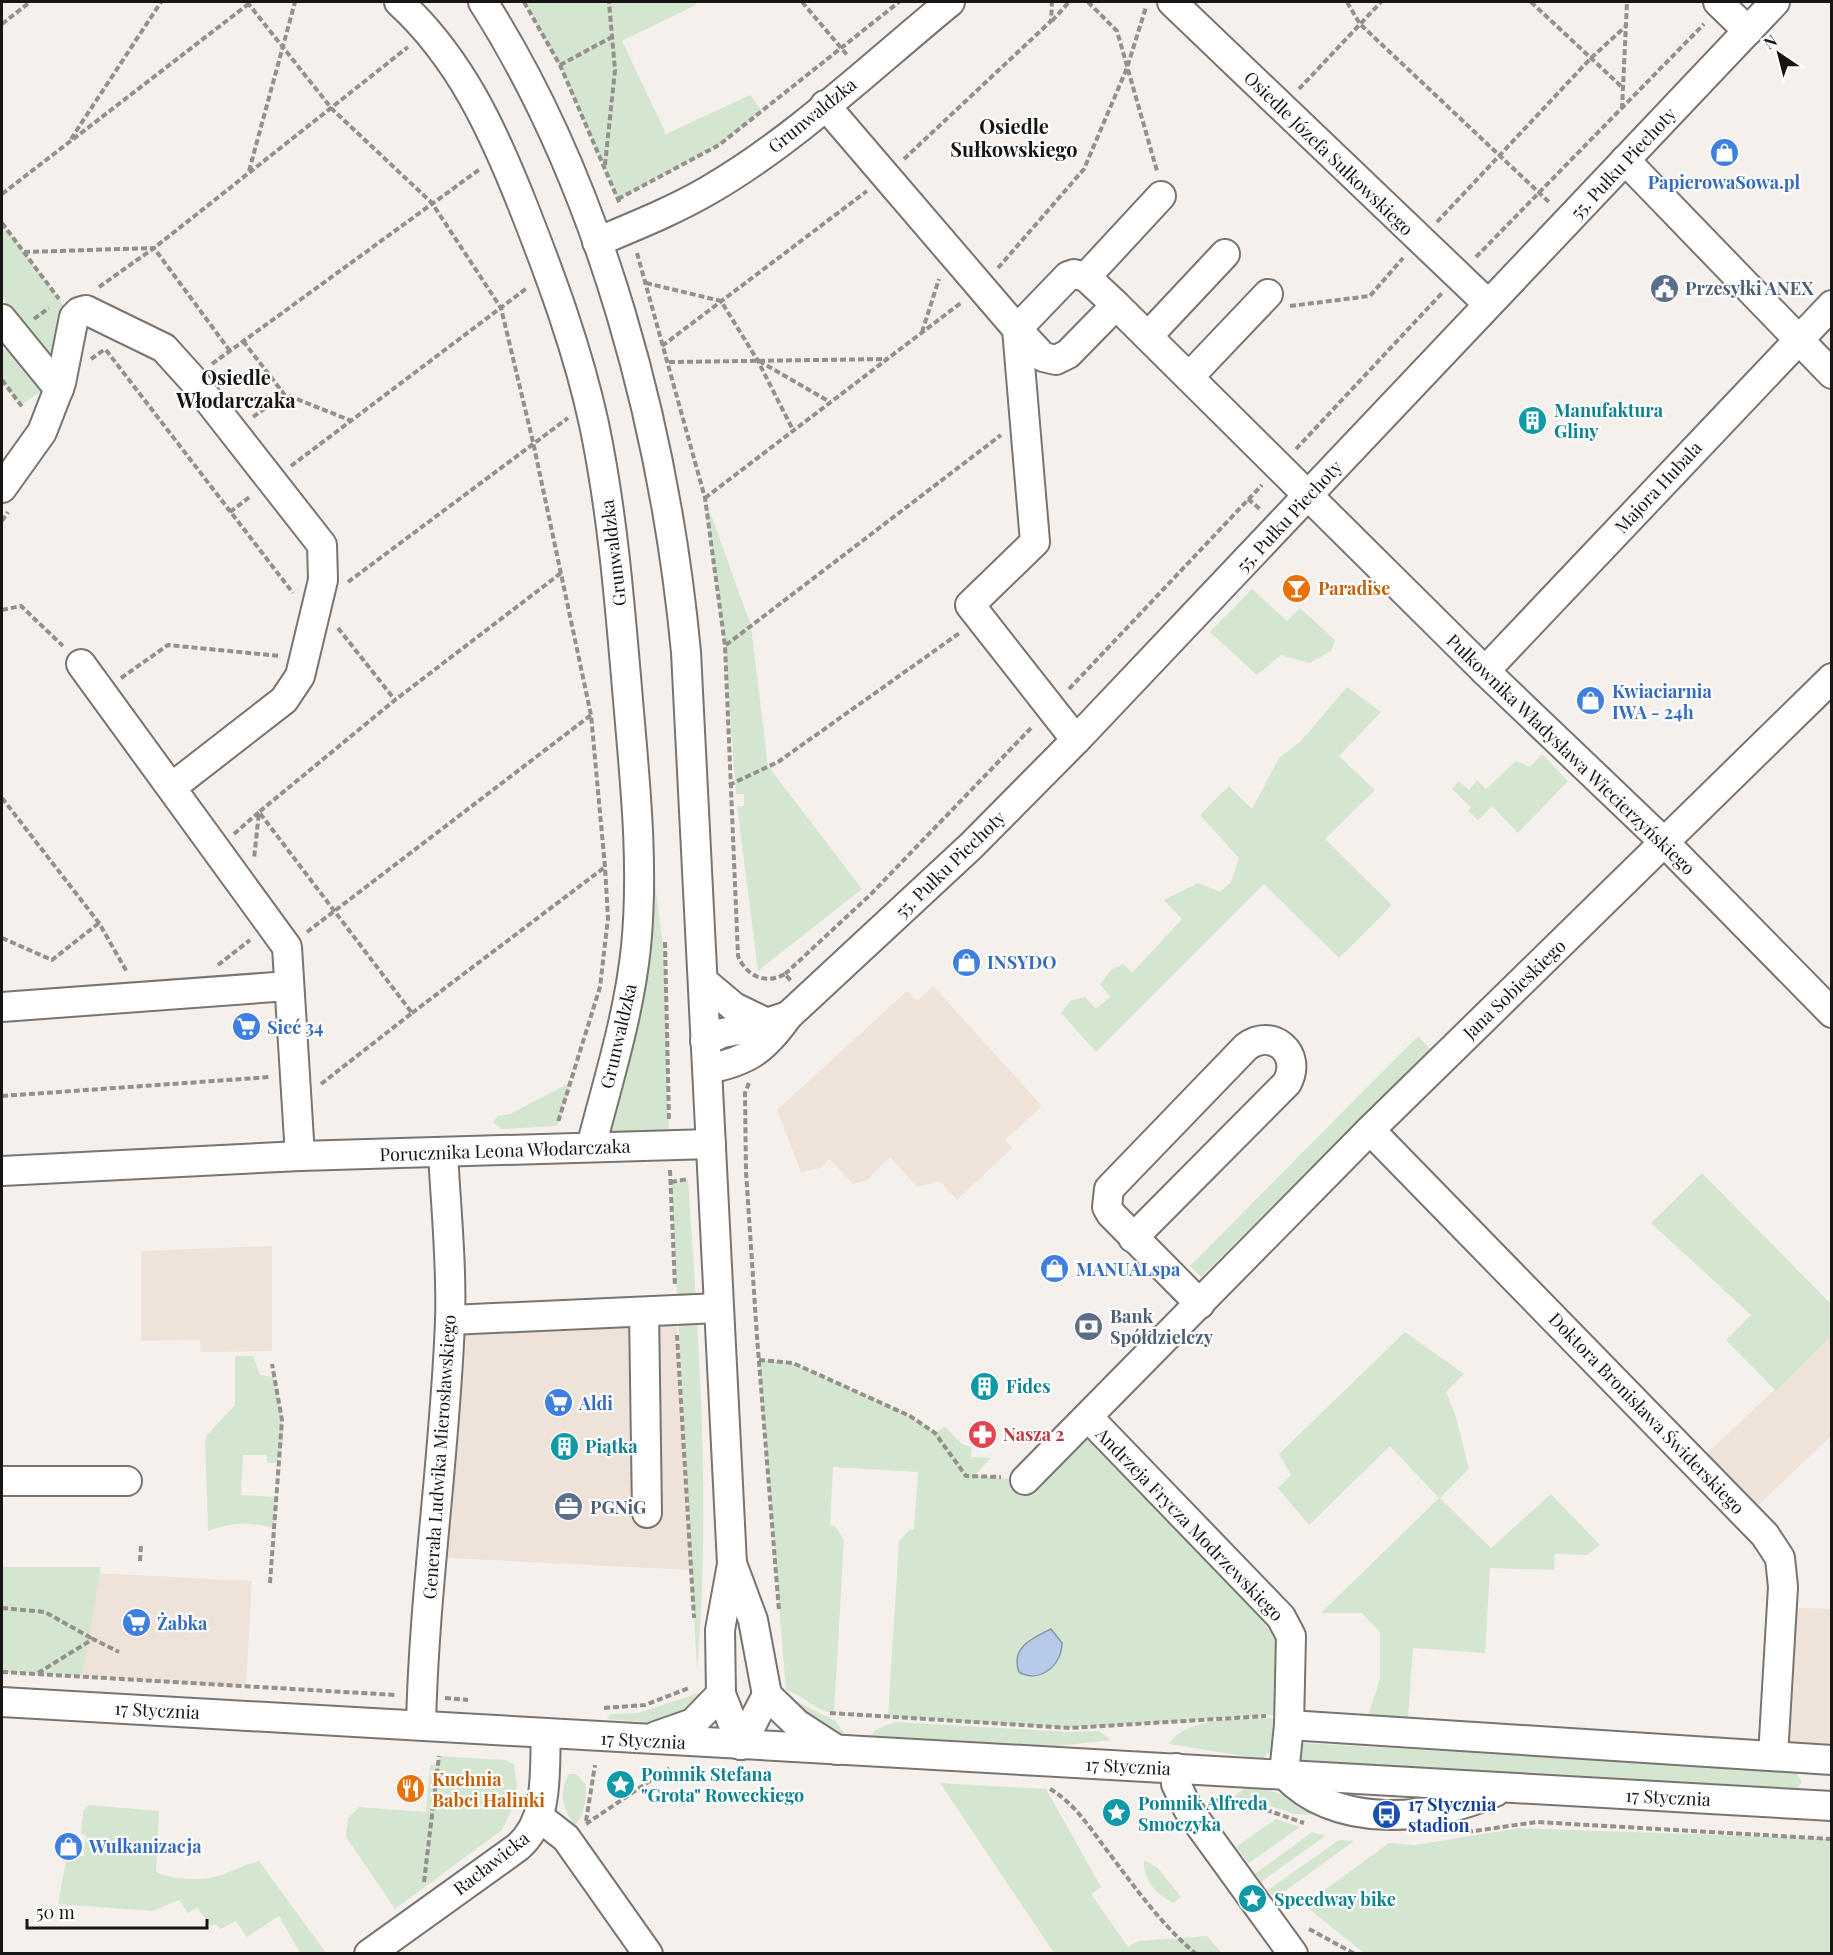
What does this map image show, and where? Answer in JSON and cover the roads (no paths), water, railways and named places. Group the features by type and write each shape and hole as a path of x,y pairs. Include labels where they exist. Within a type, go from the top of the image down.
{"street":[{"name":"Grunwaldzka","path":"399,2 448,55 477,102 502,153 549,272 589,403 608,498 619,590 636,800 637,926 631,984 591,1147"},
{"path":"483,2 543,109 597,243 660,463 679,577 686,651 732,1564 709,1690 693,1723 645,1740"},
{"name":"Grunwaldzka","path":"597,243 666,214 757,159 950,2"},
{"name":"Osiedle Józefa Sułkowskiego","path":"1172,2 1487,303"},
{"name":"55. Pułku Piechoty","path":"705,1041 722,1033 751,1028 776,1019 971,846 1076,740 1308,496 1487,303 1775,2"},
{"path":"1720,3 1748,31"},
{"path":"825,105 1043,357 1056,360 1068,354 1116,305"},
{"path":"1625,160 1832,374"},
{"path":"1076,740 970,605 1035,542 1017,329 1062,281 1074,274 1086,276 1161,196"},
{"path":"1148,336 1225,254"},
{"name":"Pułkownika Władysława Wiecierzyńskiego","path":"1086,276 1485,671 1664,842 1832,1013"},
{"path":"1189,377 1268,294"},
{"name":"Majora Hubala","path":"1485,671 1832,305"},
{"path":"2,488 37,442 58,389 74,320 79,312 86,310 164,348 192,379 322,545 323,580 317,613 300,676 284,700 172,787"},
{"path":"2,318 58,389"},
{"path":"81,664 287,947 300,1156"},
{"name":"Jana Sobieskiego","path":"1025,1480 1089,1418 1370,1130 1832,678"},
{"path":"703,981 734,1006 776,1019"},
{"path":"2,1007 289,986"},
{"name":"55. Pułku Piechoty","path":"708,1070 746,1059 770,1042 776,1019"},
{"path":"1133,1238 1287,1083 1291,1075 1291,1057 1279,1042 1262,1039 1246,1047 1114,1181 1109,1189 1107,1207 1110,1214 1133,1238 1200,1304"},
{"name":"Doktora Bronisława Świderskiego","path":"1370,1130 1765,1534 1780,1558 1783,1587 1773,1756"},
{"name":"Porucznika Leona Włodarczaka","path":"2,1171 300,1156 711,1144"},
{"name":"Generała Ludwika Mierosławskiego","path":"421,1725 430,1557 446,1397 450,1320 443,1153"},
{"path":"450,1320 719,1308"},
{"path":"644,1312 647,1512"},
{"name":"Andrzeja Frycza Modrzewskiego","path":"1089,1418 1281,1617 1291,1636 1290,1720 1284,1774"},
{"path":"2,1481 127,1481"},
{"path":"732,1564 753,1620 767,1695 797,1724 840,1752"},
{"path":"709,1690 741,1745"},
{"path":"741,1745 767,1695"},
{"name":"17 Stycznia","path":"2,1702 421,1725 840,1752 1176,1768 1832,1806"},
{"path":"1290,1720 1832,1760"},
{"name":"Racławicka","path":"369,1953 525,1841 539,1817 546,1733"},
{"path":"1176,1768 1176,1784 1180,1796 1293,1953"},
{"path":"539,1817 566,1838 642,1951"}],"water":[{"path":"1051,1629 1062,1643 1054,1665 1035,1676 1019,1672 1017,1663 1020,1650 1031,1640"}],"place":[{"name":"PapierowaSowa.pl","path":"1724,153"},
{"name":"Przesyłki ANEX","path":"1664,288"},
{"name":"Manufaktura Gliny","path":"1533,420"},
{"name":"Paradise","path":"1297,588"},
{"name":"Kwiaciarnia IWA - 24h","path":"1591,701"},
{"name":"INSYDO","path":"966,962"},
{"name":"Sieć 34","path":"246,1027"},
{"name":"MANUALspa","path":"1055,1269"},
{"name":"Bank Spółdzielczy","path":"1089,1326"},
{"name":"Fides","path":"985,1386"},
{"name":"Aldi","path":"558,1403"},
{"name":"Nasza 2","path":"982,1434"},
{"name":"Piątka","path":"564,1446"},
{"name":"PGNiG","path":"569,1507"},
{"name":"Żabka","path":"136,1623"},
{"name":"Pomnik Stefana \"Grota\" Roweckiego","path":"620,1784"},
{"name":"Kuchnia Babci Halinki","path":"411,1789"},
{"name":"Pomnik Alfreda Smoczyka","path":"1117,1813"},
{"name":"17 Stycznia stadion","path":"1387,1814"},
{"name":"Wulkanizacja","path":"68,1846"},
{"name":"Speedway bike","path":"1253,1899"}],"district":[{"name":"Osiedle Sułkowskiego","path":"1014,136"},
{"name":"Osiedle Włodarczaka","path":"236,388"}]}
